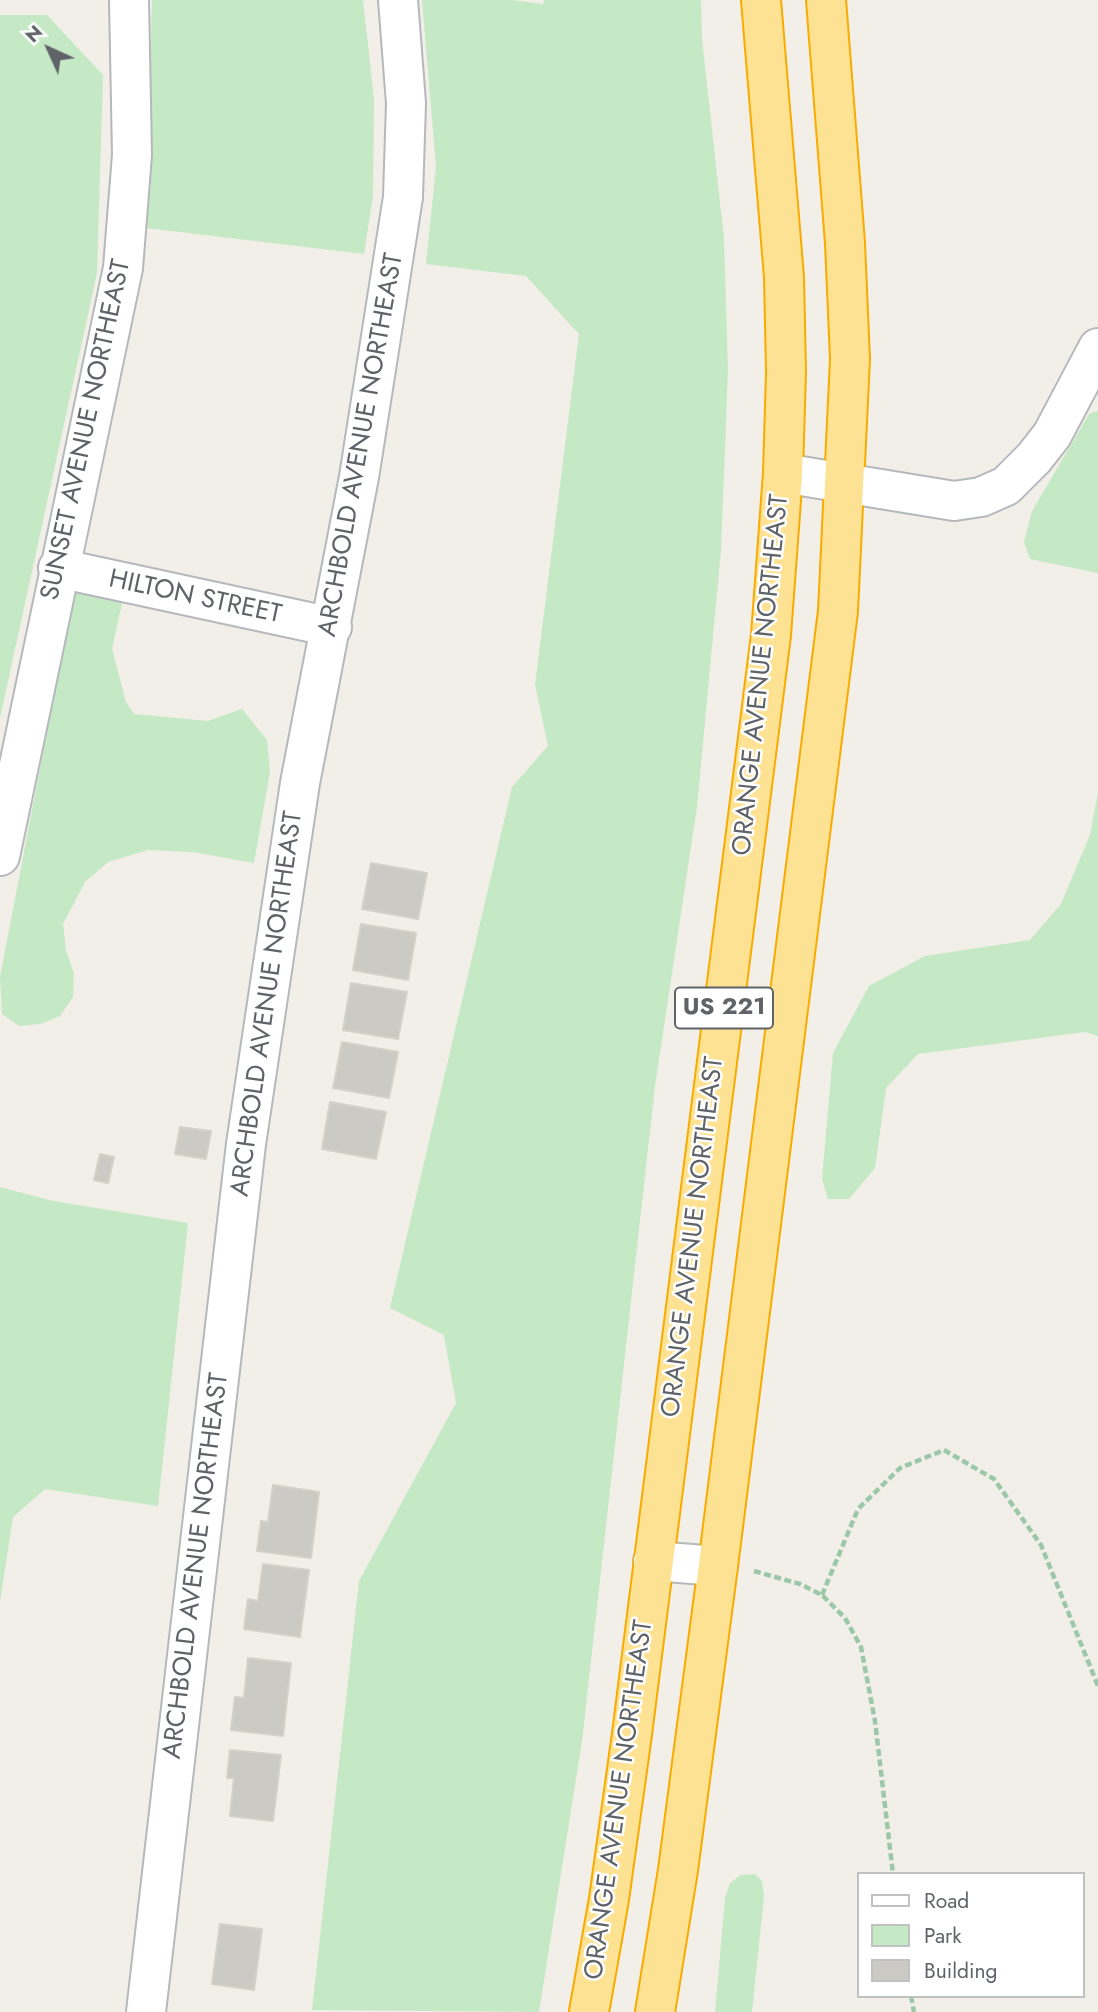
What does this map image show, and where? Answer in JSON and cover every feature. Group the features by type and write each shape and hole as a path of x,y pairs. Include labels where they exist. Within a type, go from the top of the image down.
{"highway":[{"name":"ORANGE AVENUE NORTHEAST","path":"589,2012 609,1899 771,635 783,473 786,372 784,277 761,0"},
{"name":"US 221","path":"655,2012 678,1870 718,1566 838,611 847,484 850,359 826,0"}],"street":[{"name":"SUNSET AVENUE NORTHEAST","path":"0,856 58,568 123,268 132,155 120,0"},
{"name":"ARCHBOLD AVENUE NORTHEAST","path":"146,2012 246,1144 300,783 332,627 403,197 406,103 398,0"},
{"path":"783,473 954,501 981,497 1006,486 1034,458 1052,435 1098,348"},
{"name":"HILTON STREET","path":"58,568 332,627"},
{"path":"653,1560 718,1566"}],"path":[{"path":"822,1595 858,1509 901,1468 944,1450 994,1479 1041,1545 1098,1686"},
{"path":"718,1566 763,1573 822,1595 845,1618 861,1647 877,1732 893,1872"}],"green space":[{"path":"152,0 363,0 374,99 373,196 364,254 146,228"},
{"path":"422,0 512,0 543,4 544,0 701,0 702,39 724,239 728,370 721,550 697,807 655,1086 582,1741 539,2012 312,2010 359,1581 456,1403 444,1335 390,1308 512,787 548,746 535,685 579,334 526,276 426,264 436,167"},
{"path":"0,15 47,15 103,75 97,273 0,718"},
{"path":"1098,411 1098,573 1030,559 1024,542 1032,511 1089,414"},
{"path":"74,591 123,599 112,649 126,702 134,714 208,721 242,709 267,740 270,772 254,863 193,852 148,850 108,862 85,882 63,924 66,951 74,974 73,997 60,1016 40,1024 19,1026 2,1014 0,977"},
{"path":"1098,792 1098,1036 1085,1032 918,1054 886,1088 875,1168 849,1199 828,1199 822,1179 833,1053 869,986 925,956 1030,940 1061,904 1090,835"},
{"path":"0,1187 53,1201 188,1223 158,1506 45,1489 13,1517 0,1601"},
{"path":"755,1874 762,1881 764,1896 752,2012 715,2012 725,1898 730,1883 741,1875"}],"building":[{"path":"371,863 427,873 418,919 362,909"},
{"path":"361,924 416,933 408,980 353,970"},
{"path":"351,983 407,992 398,1039 343,1030"},
{"path":"342,1042 398,1052 389,1098 333,1088"},
{"path":"330,1102 386,1112 376,1159 322,1149"},
{"path":"180,1127 211,1131 206,1159 175,1154"},
{"path":"100,1154 114,1157 108,1183 94,1180"},
{"path":"273,1485 319,1492 311,1558 257,1551 261,1521 268,1522"},
{"path":"263,1564 309,1570 300,1637 244,1629 248,1599 258,1601"},
{"path":"248,1658 291,1663 283,1736 231,1730 235,1697 244,1698"},
{"path":"230,1750 281,1755 273,1821 230,1816 234,1778 227,1778"},
{"path":"220,1924 262,1929 254,1990 212,1984"}]}
